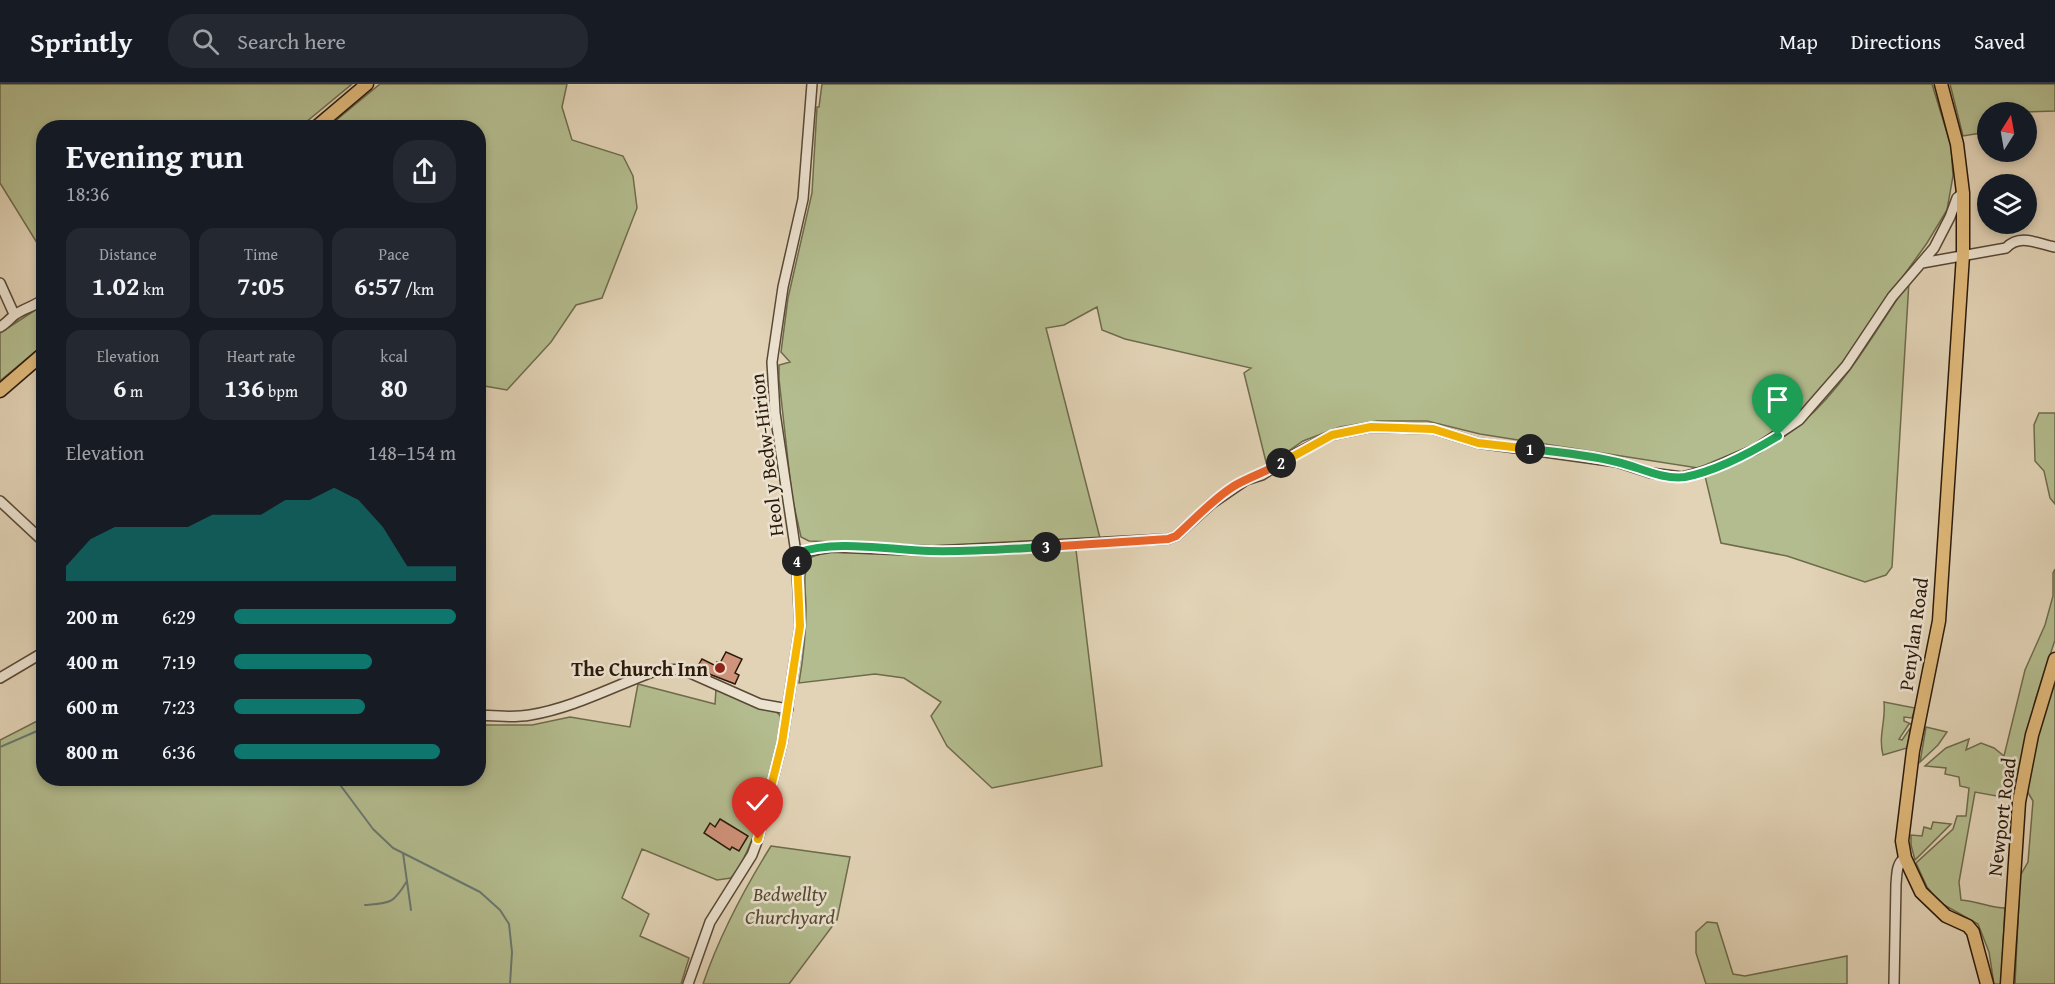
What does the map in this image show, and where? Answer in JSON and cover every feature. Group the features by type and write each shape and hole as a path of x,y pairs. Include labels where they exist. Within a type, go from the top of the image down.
{"main road":[{"path":"325,120 368,84"},
{"name":"Penylan Road","path":"1941,84 1957,144 1963,193 1963,255 1939,621 1913,752 1902,841 1905,858 1921,892 1933,906 1973,932 1987,984"},
{"path":"0,391 36,360"},
{"name":"Newport Road","path":"2007,984 2019,801 2032,735 2055,658"}],"street":[{"name":"Heol y Bedw-Hirion","path":"688,984 711,922 752,855 758,839 788,709 800,626 796,553 775,412 772,362 783,287 803,199 813,84"},
{"path":"796,553 812,548 832,547 933,551 1168,539 1176,536 1231,488 1262,475 1295,454 1332,435 1371,427 1433,429 1478,443 1617,462 1651,473 1682,477 1709,470 1756,449 1799,420 1846,366 1892,297 1922,263 1943,232 1957,198 1963,193"},
{"path":"1922,263 2006,248 2012,242 2021,239 2055,247"},
{"path":"0,283 14,314"},
{"path":"0,327 9,322 14,314 36,305"},
{"path":"0,501 36,535"},
{"path":"0,678 36,657"},
{"path":"486,716 530,715 557,708 655,671 667,669 681,669 760,704 788,709"},
{"path":"1894,984 1896,884 1898,868 1901,860 1905,858"}],"green space":[{"path":"0,84 352,84 308,120 36,120 36,241 0,183"},
{"path":"380,84 567,84 562,107 572,140 623,156 633,176 637,208 602,298 576,305 551,342 507,390 486,386 486,120 336,120"},
{"path":"822,84 1932,84 1951,146 1953,176 1947,210 1927,243 1857,346 1797,417 1753,445 1698,468 1480,434 1427,421 1377,421 1340,427 1303,441 1267,466 1244,373 1251,368 1125,339 1102,330 1097,307 1064,325 1046,328 1100,538 1016,545 933,546 809,541 801,537 792,497 779,365 790,362 781,352 788,298 812,193 817,107 819,107"},
{"path":"1950,84 2055,84 2055,111 2037,112 2037,102 1977,102 1977,134 1963,136"},
{"path":"1909,281 1892,567 1886,575 1865,582 1787,556 1721,543 1705,476 1769,446 1793,430 1819,407 1861,355"},
{"path":"36,310 36,351 0,381 0,333"},
{"path":"2039,413 2055,413 2055,504 2050,498 2044,471 2035,461 2034,425"},
{"path":"831,550 935,556 1076,550 1102,766 992,788 947,746 931,716 941,702 904,678 875,674 799,683 805,628 807,565 809,558"},
{"path":"2055,569 2055,640 2035,701 2013,799 1975,792 1959,882 1961,900 2005,908 2001,984 1994,984 1989,952 1978,924 1939,902 1927,887 1916,863 1953,829 1957,816 1966,816 1969,788 1960,786 1959,777 1945,774 1946,768 1925,766 1946,748 1969,739 1966,750 1981,743 1994,748 2004,756 2025,670 2045,625 2053,596"},
{"path":"2055,674 2055,984 2015,984 2020,876 2028,862 2033,801 2027,791 2033,749"},
{"path":"638,684 715,704 716,689 777,712 782,722 770,781 757,826 740,865 731,878 717,880 642,849 622,898 649,914 640,936 689,958 681,984 0,984 0,740 36,722 36,786 486,786 486,725 532,725 570,717 630,727"},
{"path":"1884,702 1915,708 1912,718 1904,717 1904,721 1911,724 1899,739 1902,740 1911,727 1907,748 1883,755 1881,741"},
{"path":"1926,727 1947,732 1938,745 1920,762"},
{"path":"1933,822 1951,824 1915,860 1911,835 1922,836 1924,827 1931,829"},
{"name":"Bedwellty Churchyard","path":"771,846 850,857 837,920 789,984 703,984 733,913"},
{"path":"1707,922 1717,923 1733,974 1745,976 1847,956 1847,984 1706,984 1696,953 1696,932"}],"building":[{"name":"The Church Inn","path":"726,652 742,659 735,673 739,675 735,684 704,672 705,670 698,666 702,659 716,666"},
{"path":"720,819 748,836 739,851 732,847 730,850 704,833 710,823 715,827"}],"waterway":[{"path":"0,747 36,731"},
{"path":"341,786 373,829 393,848 480,892 500,910 509,924 512,952 510,984"},
{"path":"403,853 411,910"},
{"path":"365,905 390,901 407,881"}],"place":[{"name":"The Church Inn","path":"720,668"}],"route":[{"path":"758,839 782,743 800,626 801,602 796,553 812,548 832,547 933,551 1153,542 1168,539 1176,536 1231,488 1262,475 1295,454 1332,435 1371,427 1433,429 1478,443 1544,450 1617,462 1651,473 1682,477 1709,470 1756,449 1778,436"}]}
